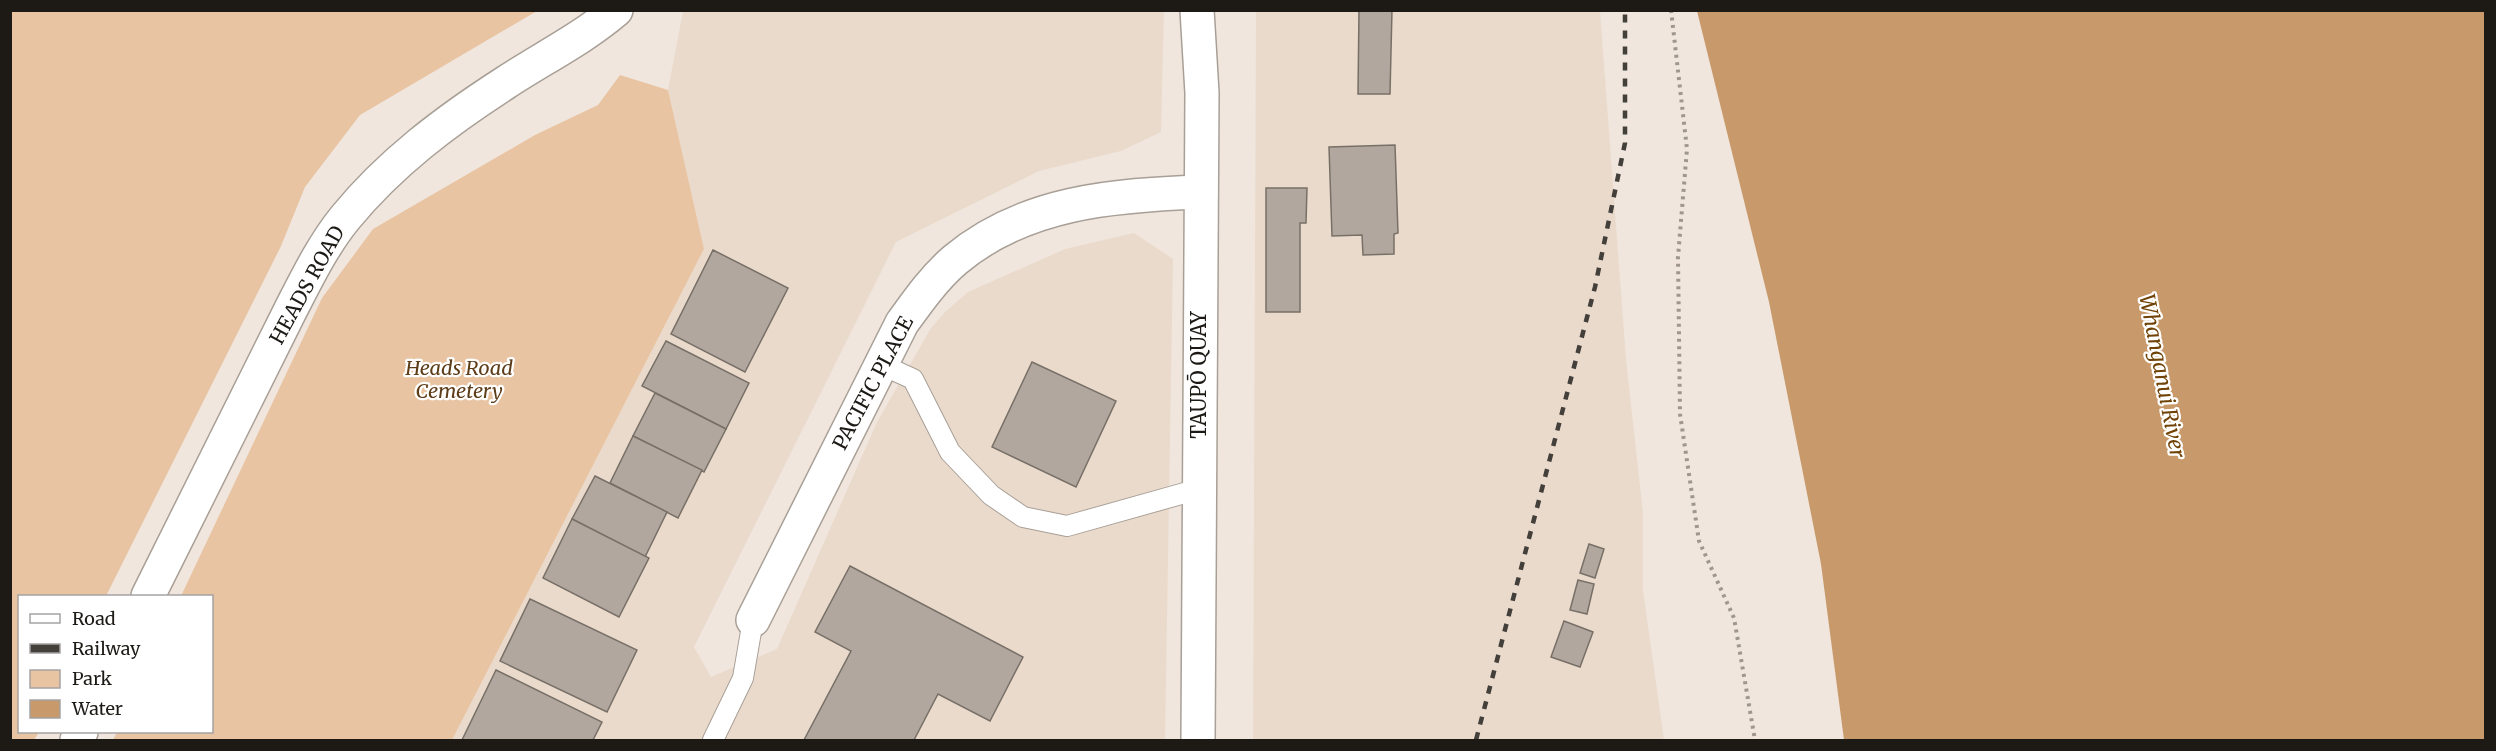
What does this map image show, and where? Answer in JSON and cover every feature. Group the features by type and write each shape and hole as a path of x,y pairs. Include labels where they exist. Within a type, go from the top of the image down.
{"street":[{"name":"HEADS ROAD","path":"149,595 291,309 314,265 344,219 385,174 429,135 507,81 587,35 616,10"},
{"name":"TAUPŌ QUAY","path":"1197,10 1202,93 1198,741"},
{"name":"PACIFIC PLACE","path":"753,620 902,323 928,287 953,262 981,240 1016,221 1097,199 1201,192"}],"lane":[{"path":"880,364 914,379 950,452 992,495 1023,517 1067,526 1199,489"},
{"path":"713,741 742,678 753,620"}],"path":[{"path":"1671,10 1687,148 1678,257 1680,414 1699,541 1734,618 1755,741"}],"shaded area":[{"path":"683,11 1164,11 1161,132 1121,151 1039,171 896,242 694,647 711,677 777,649 877,422 931,328 946,311 968,292 1065,249 1134,233 1173,259 1165,740 452,740 704,249 668,90"},
{"path":"1256,11 1600,11 1626,359 1643,513 1643,590 1664,740 1253,740"}],"green space":[{"path":"10,11 537,11 360,115 305,187 281,246 106,595 18,595 18,733 38,733 34,740 10,740"},
{"name":"Heads Road Cemetery","path":"620,75 668,90 704,249 452,740 113,740 116,733 213,733 213,595 181,595 322,298 373,229 535,135 598,105"}],"water":[{"name":"Whanganui River","path":"1697,11 2485,11 2485,740 1844,740 1821,564 1769,302"}],"building":[{"path":"1359,10 1392,10 1390,94 1358,94"},
{"path":"1395,145 1398,233 1394,234 1394,254 1363,255 1362,235 1332,236 1329,147"},
{"path":"1266,188 1307,188 1306,223 1300,223 1300,312 1266,312"},
{"path":"713,250 788,288 745,372 671,334"},
{"path":"666,341 749,383 726,429 642,386"},
{"path":"1032,362 1116,401 1076,487 992,447"},
{"path":"655,393 726,429 704,472 633,436"},
{"path":"633,436 702,470 678,518 610,483"},
{"path":"595,476 667,512 645,557 572,519"},
{"path":"572,519 649,558 619,617 543,578"},
{"path":"1589,544 1604,549 1595,578 1580,573"},
{"path":"850,566 1023,657 990,721 938,694 914,740 804,740 851,651 815,632"},
{"path":"1578,580 1594,584 1587,614 1570,610"},
{"path":"530,599 637,650 607,712 500,661"},
{"path":"1564,621 1593,632 1580,667 1551,657"},
{"path":"496,670 602,722 593,740 462,740"}],"railway":[{"path":"1476,740 1595,287 1625,143 1625,10"}]}
